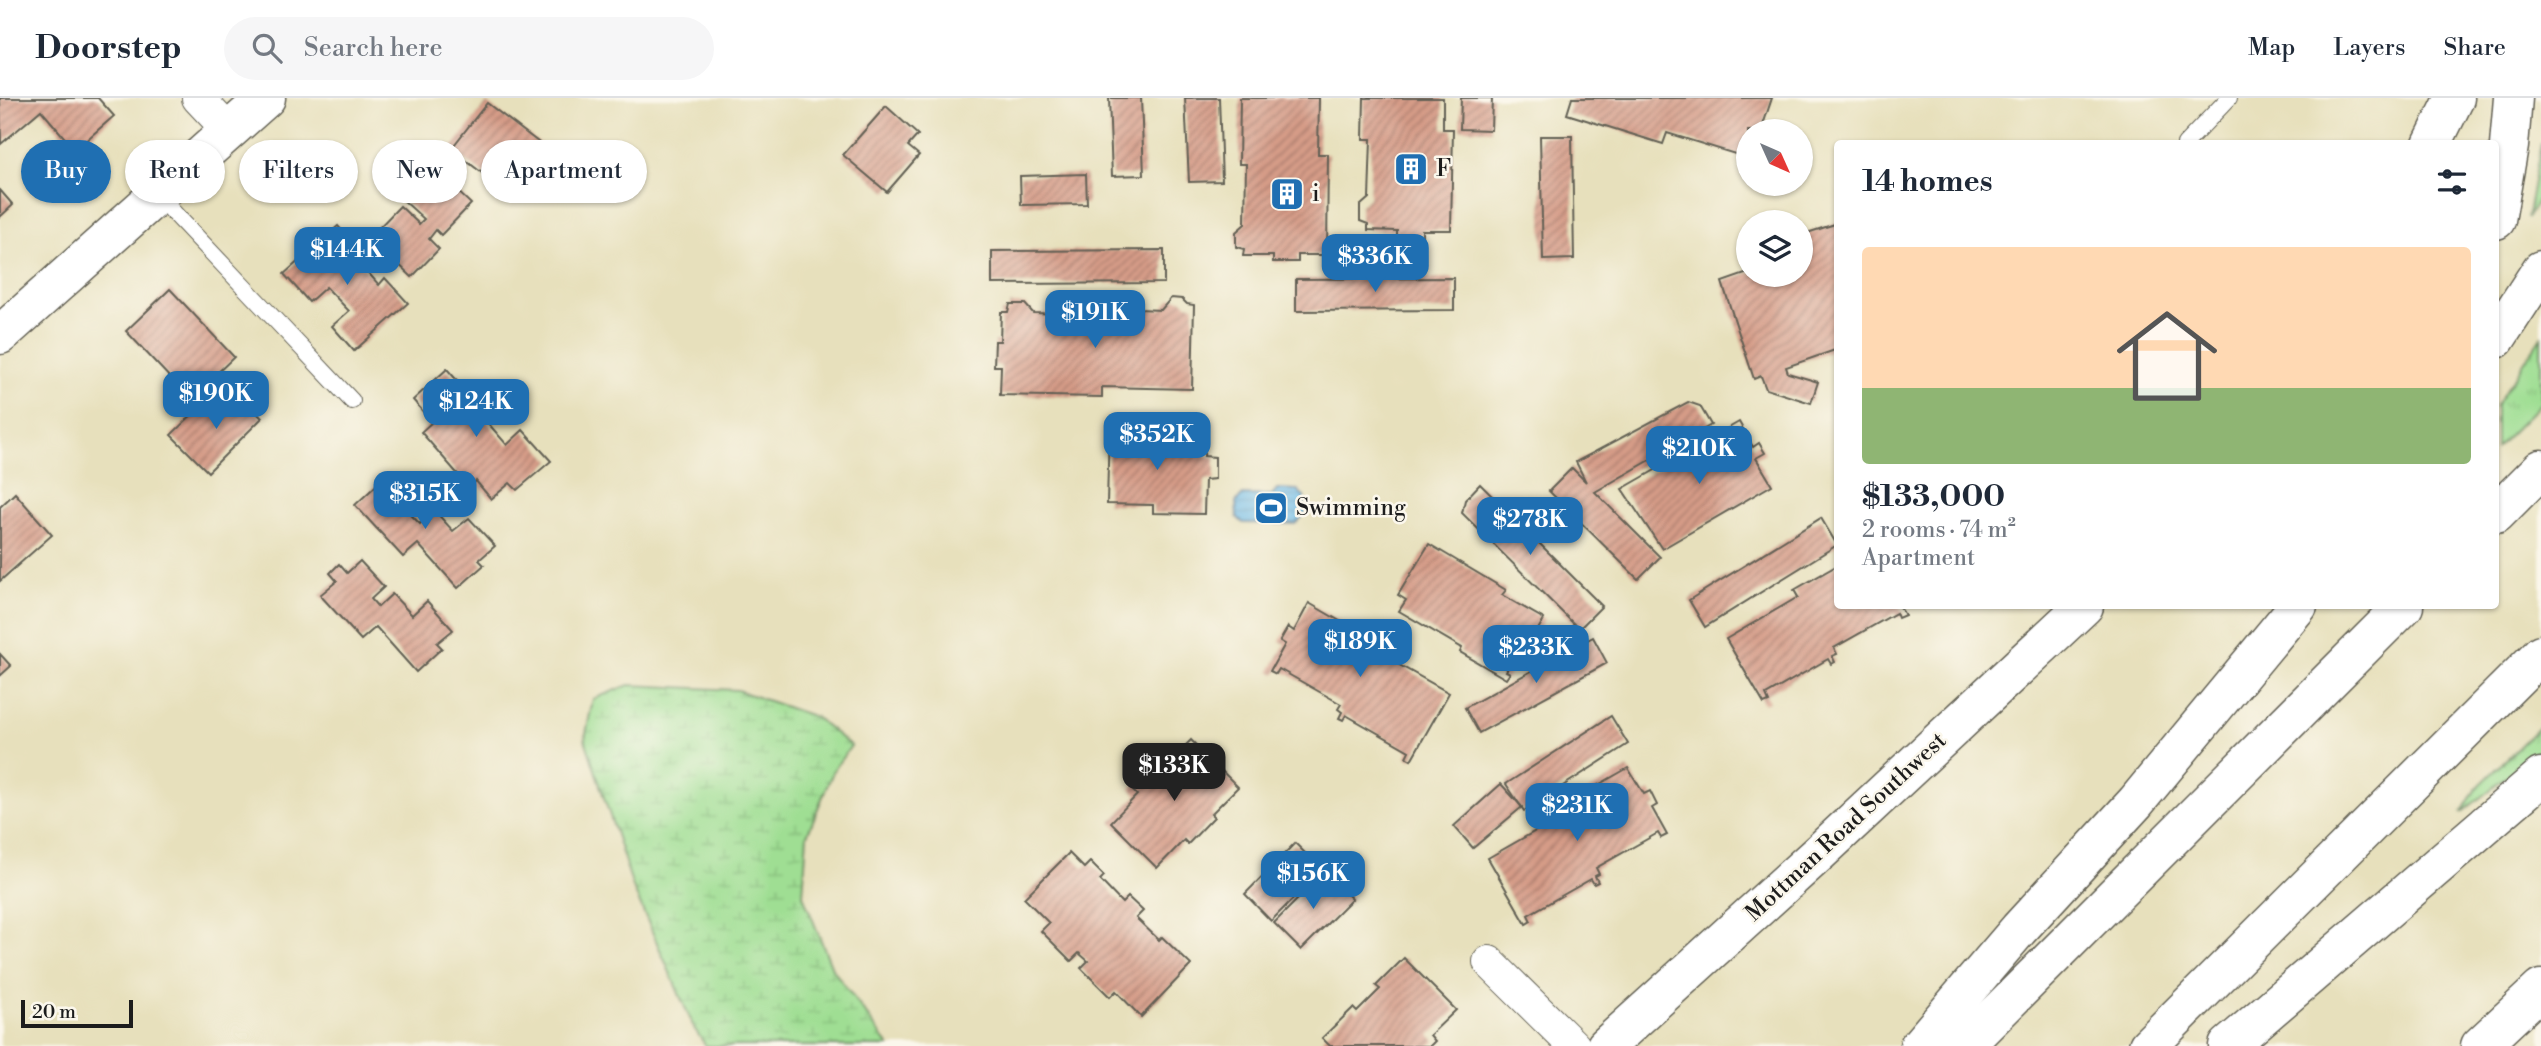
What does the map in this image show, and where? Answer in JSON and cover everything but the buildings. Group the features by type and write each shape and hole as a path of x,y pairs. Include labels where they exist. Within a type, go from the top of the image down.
{"main road":[{"path":"221,140 266,98"},
{"path":"2434,140 2455,98"},
{"path":"2499,203 2509,146 2513,98"},
{"path":"0,335 150,203"},
{"path":"2499,334 2541,270"},
{"path":"2499,511 2541,469"},
{"name":"Mottman Road Southwest","path":"1606,1046 1819,853 2081,609"},
{"path":"2217,704 2279,609"},
{"path":"1919,1046 2019,929 2136,802 2296,609"},
{"path":"1964,1046 2401,609"},
{"path":"2148,1046 2541,654"},
{"path":"2228,1046 2541,777"},
{"path":"2408,891 2541,797"},
{"path":"2480,1046 2541,989"}],"street":[{"path":"198,98 230,132"},
{"path":"1489,961 1574,1046"}],"lane":[{"path":"2189,140 2229,98"},
{"path":"165,203 352,401"}],"green space":[{"path":"2541,143 2541,194 2527,219"},
{"path":"2541,337 2541,403 2499,445 2499,400"},
{"path":"629,685 737,690 815,717 851,746 834,769 807,835 803,895 832,968 889,1046 706,1046 694,1028 634,890 585,739 593,699"},
{"path":"2541,725 2541,749 2461,813 2476,789"}],"water":[{"name":"Swimming","path":"1277,489 1298,490 1304,497 1306,513 1295,524 1243,523 1237,517 1236,502 1243,495 1272,495"}],"place":[{"name":"F","path":"1411,169"},
{"name":"i","path":"1287,194"},
{"name":"Swimming","path":"1271,508"}]}
